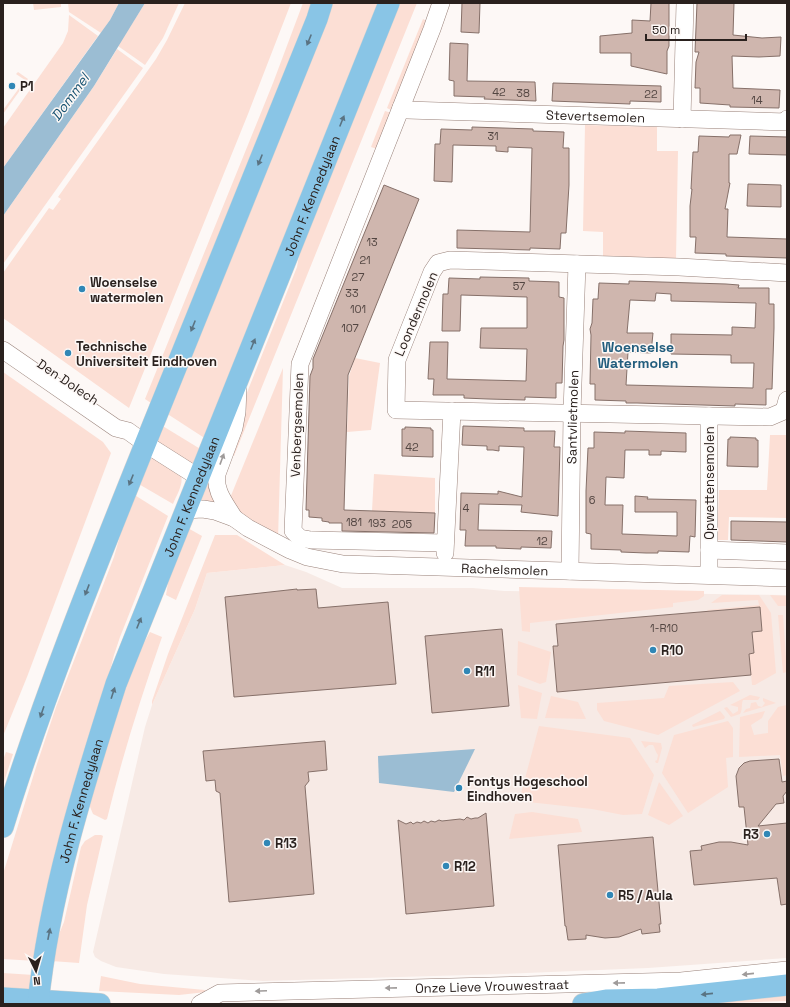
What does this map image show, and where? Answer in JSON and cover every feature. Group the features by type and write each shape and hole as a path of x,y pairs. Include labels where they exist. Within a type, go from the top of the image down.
{"main road":[{"path":"3,827 56,673 101,553 322,3"},
{"name":"John F. Kennedylaan","path":"38,1002 59,884 96,745 125,659 389,3"},
{"path":"583,1004 606,1000 658,999 787,985"},
{"path":"3,998 38,1002 100,1004"}],"street":[{"path":"401,108 441,3"},
{"path":"682,119 684,3"},
{"name":"Stevertsemolen","path":"401,108 407,110 787,122 787,119"},
{"name":"Venbergsemolen","path":"401,108 300,364 294,531 300,538 311,540 445,543"},
{"name":"Loondermolen","path":"787,272 450,260 438,263 432,272 397,360 396,410 770,417 784,411 787,400"},
{"name":"Santvlietmolen","path":"570,571 572,413 577,264"},
{"name":"Den Dolech","path":"3,338 120,418 128,431"},
{"name":"Den Dolech","path":"3,350 116,428 128,431 146,444"},
{"name":"Rachelsmolen","path":"234,518 221,497 216,480 234,428 237,412 238,380"},
{"path":"445,567 452,411"},
{"name":"Opwettensemolen","path":"709,575 710,416"},
{"path":"146,444 198,477"},
{"name":"Rachelsmolen","path":"185,510 215,511 234,518 248,528 290,550 307,557 342,564 787,578"},
{"name":"Opwettensemolen","path":"709,550 787,553"},
{"name":"Onze Lieve Vrouwestraat","path":"200,1004 220,993 681,981 787,970"}],"shaded area":[{"path":"33,3 61,3 61,7 34,10"},
{"path":"68,3 119,3 101,33 69,12"},
{"path":"145,3 179,3 163,38 145,65 118,46"},
{"path":"185,3 291,3 248,114 129,408 3,318 3,273 49,208 53,210 61,199 58,197 156,59"},
{"path":"303,3 315,3 154,405 145,399 273,83"},
{"path":"329,3 382,3 206,439 166,413"},
{"path":"396,3 417,3 234,456 229,453 246,395 297,267 303,233"},
{"path":"69,15 98,36 3,168 3,128 63,43 68,31"},
{"path":"423,19 429,22 393,111 387,108"},
{"path":"117,49 143,68 3,264 3,216 94,86"},
{"path":"18,72 28,79 3,114 3,110 25,80 16,74"},
{"path":"385,111 395,114 380,150 371,147"},
{"path":"585,125 657,127 657,151 678,151 676,260 603,259 603,232 583,231"},
{"path":"355,358 380,363 371,430 347,432 349,376"},
{"path":"283,368 278,539 240,512 230,498"},
{"path":"3,372 103,442 111,453 27,677 3,736"},
{"path":"161,425 202,450 194,463 189,463 157,442"},
{"path":"770,435 787,435 787,518 729,517 728,540 717,540 719,490 767,490"},
{"path":"152,458 181,475 181,486 173,504 137,483 149,459"},
{"path":"213,458 217,498 214,504 195,503"},
{"path":"374,474 435,478 435,513 372,511"},
{"path":"133,494 168,516 114,655 36,961 3,959 3,874 56,707 114,557 129,503"},
{"path":"186,527 202,536 176,600 166,595 172,559"},
{"path":"215,535 237,535 285,565 207,573 195,609 152,705 168,654"},
{"name":"Fontys Hogeschool Eindhoven","path":"285,565 306,572 342,588 473,588 504,591 787,595 787,958 648,968 263,981 164,974 116,967 95,957 93,952 145,727 152,705 195,609 207,573"},
{"path":"519,587 704,591 704,596 698,600 673,603 673,607 530,623 530,632 522,631"},
{"path":"722,595 759,595 771,613 776,673 755,685 752,685 749,654 754,653 752,632 762,631 760,607 707,610 759,605 758,600 711,603"},
{"path":"770,595 787,596 787,606 778,606"},
{"path":"778,615 783,615 787,672 783,673"},
{"path":"150,632 162,637 132,727 107,819 105,820 93,814 88,802 126,675"},
{"path":"518,641 551,652 546,682 540,684 517,675"},
{"path":"733,682 740,691 658,735 604,721 597,710 597,703 664,698 669,686"},
{"path":"518,685 542,693 537,719 521,718"},
{"path":"750,695 760,697 758,700 743,700 740,714 731,717 724,708 727,707 733,714 738,711 738,707 730,705"},
{"path":"551,696 578,702 586,719 545,718"},
{"path":"763,698 776,703 743,713 746,709 750,708 751,703 756,702 758,706 762,707 765,703"},
{"path":"787,705 787,775 783,776 780,755 739,757 740,717 765,711 762,718 751,725 754,735 768,733 768,721 778,707"},
{"path":"720,711 725,717 724,719 693,727 692,725"},
{"path":"728,721 733,728 733,757 726,758 728,787 688,813 662,773 674,735"},
{"path":"539,726 630,738 654,775 642,814 623,815 592,809 519,801"},
{"path":"641,741 661,743 662,748 658,763 655,761 657,760 658,755 653,745 649,745 645,748"},
{"path":"6,752 13,754 3,785 3,760"},
{"path":"659,782 683,816 669,825 648,815"},
{"path":"532,812 578,819 582,832 509,839 515,814"},
{"path":"95,835 103,836 87,905 79,963 51,961 53,949 64,922 81,847 85,841"},
{"path":"3,973 34,975 31,989 3,988"},
{"path":"101,976 140,984 205,990 206,992 179,995 99,991"},
{"path":"787,989 787,1001 699,1004"}],"water":[{"name":"Dommel","path":"119,3 145,3 94,86 3,216 3,168 110,20"},
{"path":"475,749 454,792 379,783 378,756"}],"building":[{"path":"462,3 480,3 479,33 461,32"},
{"path":"651,3 669,3 669,46 667,51 667,74 631,66 631,53 600,53 600,36 632,33 632,20 650,21"},
{"path":"697,3 734,3 733,35 762,38 781,37 780,56 732,56 733,88 780,90 779,108 730,107 730,105 700,103 700,88 695,88 696,62 699,52 695,52"},
{"path":"450,43 468,44 467,81 535,82 536,101 454,96 454,81 449,80"},
{"path":"553,83 661,86 661,102 630,101 630,104 552,101"},
{"path":"472,127 533,129 533,131 564,132 563,148 569,148 569,185 566,233 561,233 560,249 530,248 530,250 457,248 457,230 530,232 532,148 508,147 508,152 496,151 496,146 453,145 452,182 434,181 435,144 440,144 441,129 472,130"},
{"path":"730,135 741,135 737,154 729,154 730,183 725,209 728,209 727,237 787,239 787,258 726,256 726,254 695,253 696,237 690,237 693,152 698,152 699,136 729,137"},
{"path":"750,136 787,137 787,155 749,154"},
{"path":"748,184 781,185 781,207 747,206"},
{"path":"384,185 419,199 348,375 344,510 435,513 434,533 342,531 342,523 329,523 322,521 322,518 309,517 309,510 306,510 310,376 313,368 313,359"},
{"path":"480,277 529,278 529,281 559,282 559,297 564,298 564,340 562,383 556,383 556,398 525,397 525,400 464,398 464,395 433,395 434,379 428,379 430,342 448,342 447,379 526,381 527,349 480,348 481,328 527,328 527,297 461,295 460,331 442,331 443,294 448,294 449,278 480,279"},
{"path":"629,281 726,284 739,285 738,288 769,288 769,304 774,304 774,328 772,389 766,389 766,405 735,404 735,406 626,403 626,401 595,400 595,384 590,384 590,329 592,323 593,299 598,299 599,283 629,284","holes":["656,293 671,294 671,301 756,303 755,328 732,327 732,335 671,334 671,354 731,355 731,363 754,363 753,388 626,385 628,352 651,353 653,333 627,333 630,300 655,301"]},
{"path":"463,426 524,428 524,431 555,431 554,447 560,447 558,516 521,512 522,505 479,504 478,530 552,531 551,548 521,547 521,549 496,548 496,546 465,546 466,530 460,530 461,493 498,494 498,491 522,497 524,447 499,446 499,451 487,450 487,446 462,445"},
{"path":"405,427 431,428 431,430 433,430 433,457 402,456 402,429 405,429"},
{"path":"625,431 686,433 686,452 661,451 661,455 649,455 649,450 625,450 624,478 606,477 605,505 623,505 622,534 677,536 677,512 635,512 635,496 648,497 647,499 696,500 695,537 690,536 689,552 658,551 658,553 646,553 591,549 591,534 586,533 588,448 594,448 594,432 625,433"},
{"path":"730,437 756,438 756,440 758,440 758,467 727,466 728,439 730,439"},
{"path":"731,521 787,522 787,542 731,540"},
{"path":"297,589 316,589 318,608 388,602 396,684 234,697 225,597"},
{"name":"R10","path":"760,607 762,631 752,632 754,653 749,654 751,675 557,692 553,646 558,646 556,624"},
{"name":"R11","path":"502,629 509,706 432,713 425,636"},
{"name":"R13","path":"325,741 327,770 308,772 309,781 305,786 314,894 229,902 220,793 216,791 215,780 206,781 203,751"},
{"name":"R3","path":"779,759 782,782 787,781 787,791 783,796 784,803 776,804 758,826 787,823 787,904 781,905 777,878 694,885 690,851 702,850 701,846 719,842 731,842 748,845 744,807 739,807 736,776 739,768 744,763 750,761"},
{"name":"R12","path":"486,813 494,906 406,914 398,820 406,824 411,822 413,824 417,822 421,823 424,821 428,823 439,820 464,820 467,817 471,819 478,818"},
{"name":"R5 / Aula","path":"653,837 661,924 659,924 660,932 642,934 641,929 619,937 605,938 586,935 586,939 568,940 565,926 558,845"}],"place":[{"name":"P1","path":"12,86"},
{"name":"Woenselse watermolen","path":"82,289"},
{"name":"Technische Universiteit Eindhoven","path":"68,353"},
{"name":"R10","path":"653,650"},
{"name":"R11","path":"467,671"},
{"name":"Fontys Hogeschool Eindhoven","path":"459,788"},
{"name":"R3","path":"767,834"},
{"name":"R13","path":"267,843"},
{"name":"R12","path":"446,866"},
{"name":"R5 / Aula","path":"610,895"}],"district":[{"name":"Woenselse Watermolen","path":"638,356"}]}
